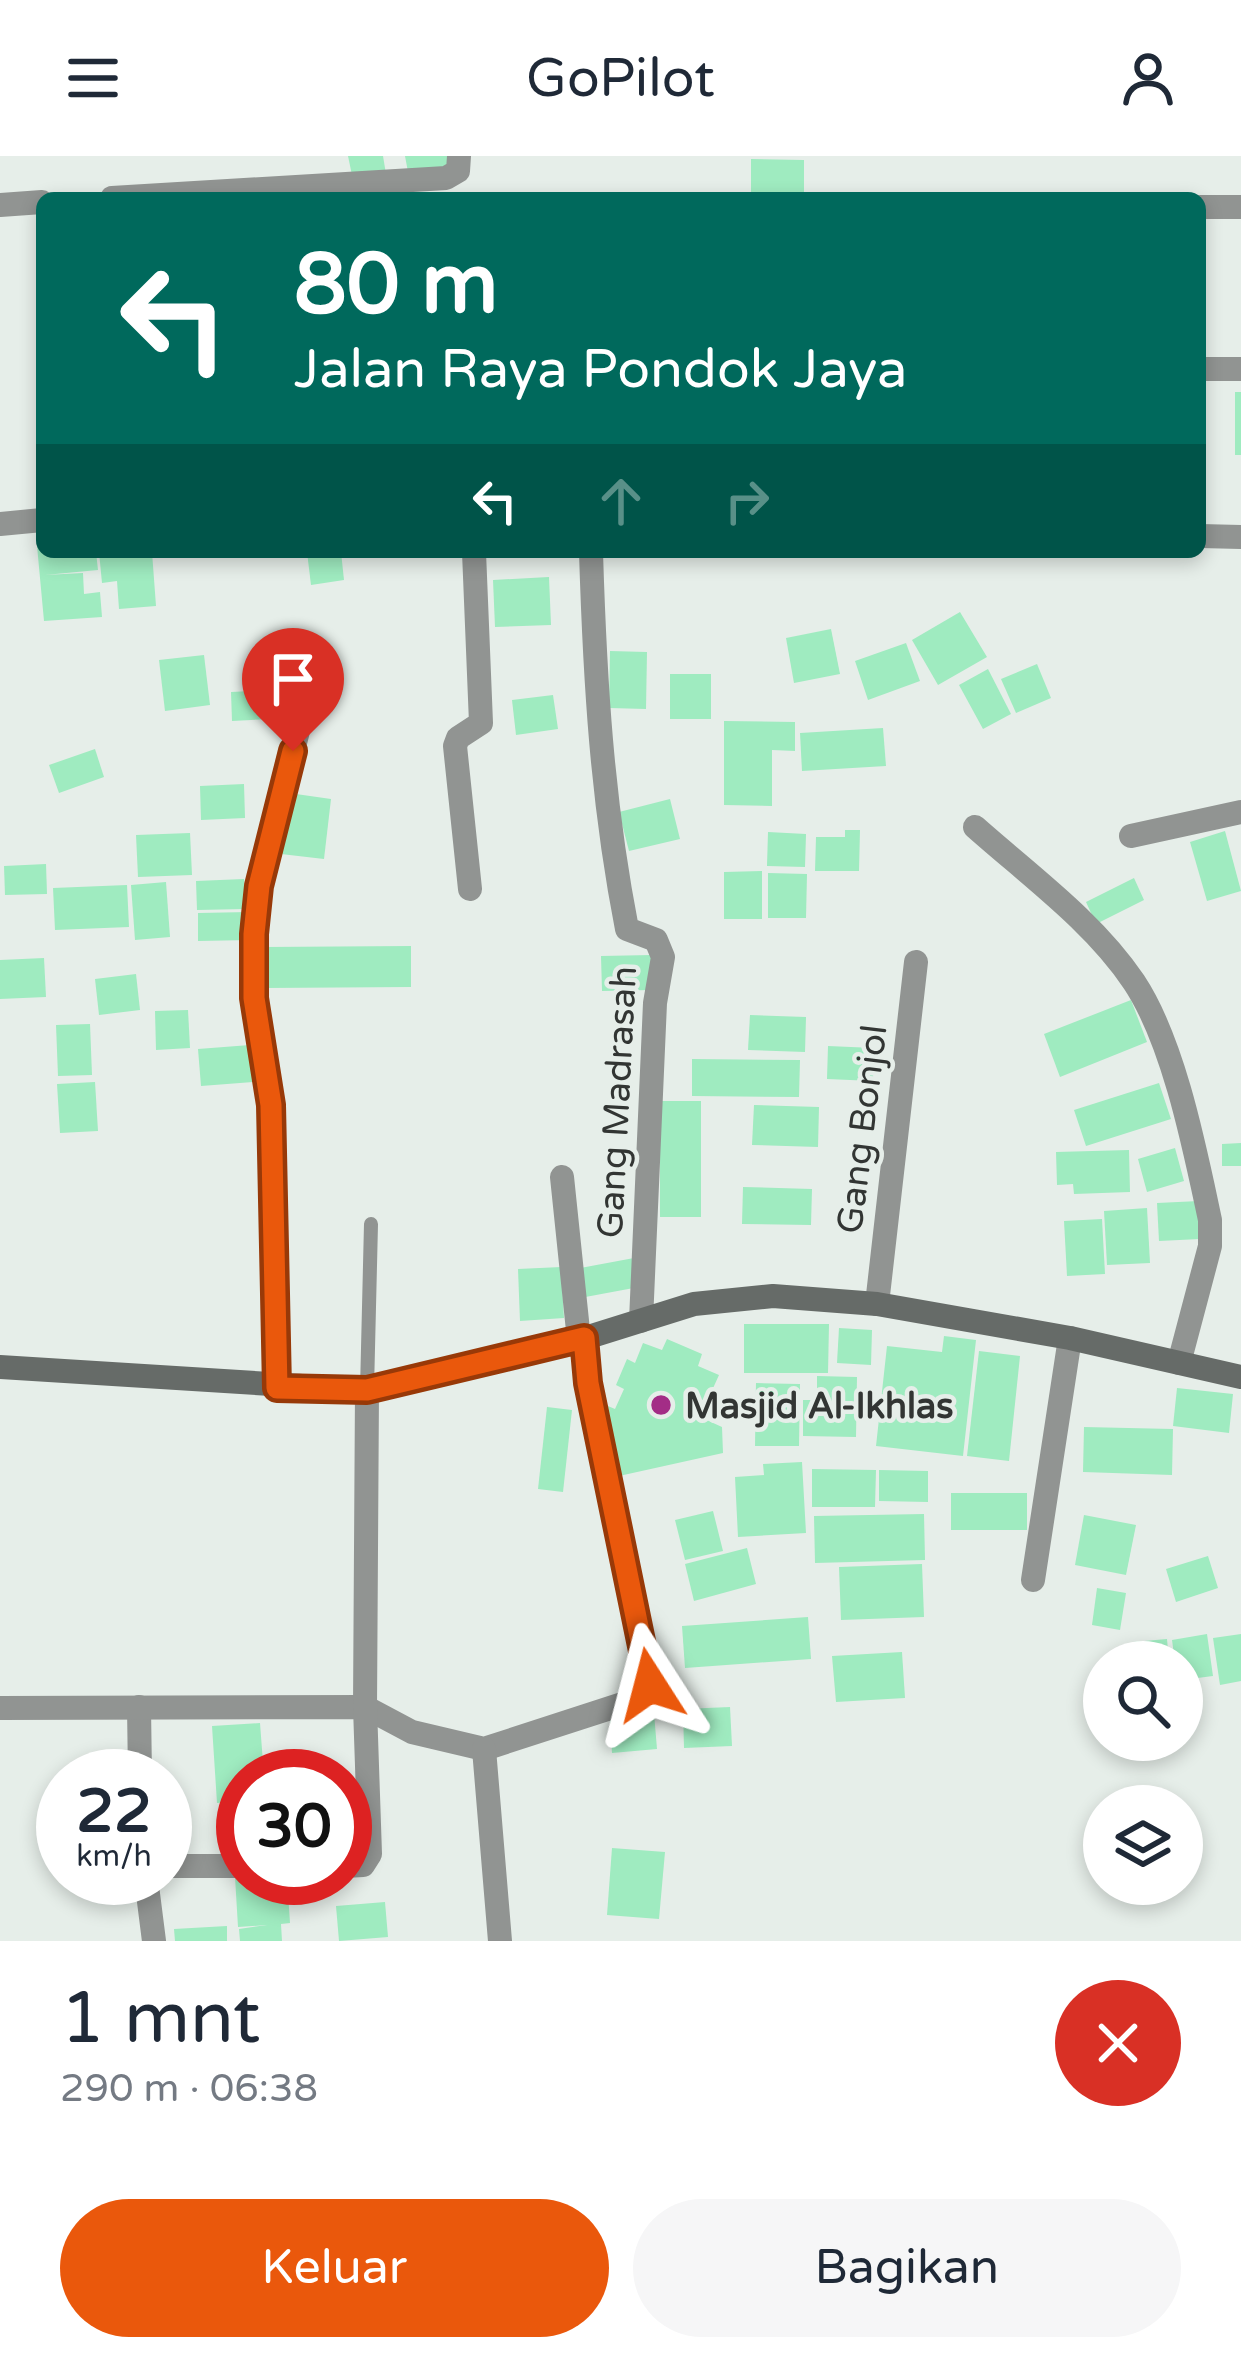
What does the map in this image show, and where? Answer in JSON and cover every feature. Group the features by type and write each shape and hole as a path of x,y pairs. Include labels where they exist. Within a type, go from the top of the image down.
{"main road":[{"path":"0,1367 277,1388 367,1390 732,1297 877,1304 1070,1338 1241,1377"}],"street":[{"path":"178,192 452,167"},
{"path":"0,205 36,202"},
{"path":"1206,207 1241,207"},
{"path":"1206,369 1241,369"},
{"path":"0,524 36,521"},
{"path":"1206,536 1241,537"},
{"path":"470,890 455,746 458,738 481,726 474,558"},
{"name":"Gang Madrasah","path":"591,558 596,734 610,843 627,928 656,940 662,957 655,1003 640,1321"},
{"path":"277,1388 271,1105 254,998 254,934 259,886 302,716"},
{"path":"1131,836 1241,812"},
{"path":"975,827 1102,941 1135,983 1156,1022 1210,1220 1210,1246 1179,1363"},
{"name":"Gang Bonjol","path":"877,1304 916,962"},
{"path":"0,1708 364,1707 412,1732 484,1749 638,1699 650,1685 588,1383 562,1177"},
{"path":"1034,1580 1070,1338"},
{"path":"366,1749 367,1390"},
{"path":"139,1707 140,1749"},
{"path":"484,1749 500,1941"},
{"path":"149,1905 154,1941"}],"lane":[{"path":"367,1390 371,1223"}],"building":[{"path":"348,156 383,156 386,174 353,180"},
{"path":"405,156 449,156 450,166 408,172"},
{"path":"751,159 804,160 804,192 751,192"},
{"path":"1235,392 1241,392 1241,455 1235,455"},
{"path":"38,558 97,558 98,570 45,575 83,573 84,594 100,592 102,617 44,621"},
{"path":"100,558 152,558 156,606 119,609 117,581 102,583"},
{"path":"308,558 342,558 344,580 311,585"},
{"path":"549,577 551,625 495,627 493,580"},
{"path":"960,612 987,657 938,685 912,640"},
{"path":"831,629 840,674 794,683 786,638"},
{"path":"906,643 920,681 868,700 855,661"},
{"path":"610,651 647,652 646,709 609,708"},
{"path":"204,655 210,705 165,711 159,660"},
{"path":"1037,664 1051,698 1016,713 1001,679"},
{"path":"988,669 1011,714 983,729 959,685"},
{"path":"670,674 711,674 711,719 670,719"},
{"path":"288,689 289,718 232,721 231,692"},
{"path":"553,695 558,729 516,735 512,700"},
{"path":"724,721 795,722 795,751 772,750 772,806 724,805"},
{"path":"883,728 886,766 802,771 800,733"},
{"path":"95,749 104,777 59,793 49,765"},
{"path":"244,784 245,818 201,820 200,786"},
{"path":"289,793 331,799 324,859 281,854"},
{"path":"670,799 680,839 629,851 619,812"},
{"path":"845,830 860,830 859,871 815,871 816,837 845,837"},
{"path":"1225,831 1241,891 1207,901 1190,842"},
{"path":"768,832 806,834 805,867 767,866"},
{"path":"190,833 192,875 138,877 136,835"},
{"path":"46,864 47,894 5,895 4,866"},
{"path":"762,871 762,919 724,919 724,872"},
{"path":"768,873 807,874 806,918 768,918"},
{"path":"1134,878 1144,900 1096,924 1086,902"},
{"path":"244,879 246,909 197,910 196,881"},
{"path":"166,882 170,937 135,940 131,885"},
{"path":"127,885 129,927 55,930 53,888"},
{"path":"249,912 250,940 198,941 198,913"},
{"path":"411,946 411,987 265,988 264,947"},
{"path":"651,955 651,990 602,991 601,956"},
{"path":"44,958 46,997 0,999 0,960"},
{"path":"136,974 140,1010 99,1015 95,979"},
{"path":"1131,1000 1147,1042 1060,1077 1044,1034"},
{"path":"188,1010 190,1048 156,1050 155,1011"},
{"path":"750,1015 806,1017 805,1052 748,1050"},
{"path":"90,1024 92,1075 58,1076 56,1025"},
{"path":"250,1045 253,1082 201,1086 198,1049"},
{"path":"828,1046 874,1048 873,1081 827,1079"},
{"path":"692,1059 800,1060 799,1097 692,1096"},
{"path":"95,1082 98,1131 60,1133 57,1084"},
{"path":"1159,1083 1171,1119 1086,1146 1074,1110"},
{"path":"660,1101 701,1101 701,1217 660,1217"},
{"path":"754,1105 819,1107 818,1147 752,1145"},
{"path":"1241,1143 1241,1166 1222,1166 1222,1144"},
{"path":"1175,1148 1184,1181 1147,1192 1138,1159"},
{"path":"1129,1150 1130,1192 1074,1194 1073,1184 1057,1185 1056,1152"},
{"path":"743,1187 812,1189 811,1225 742,1224"},
{"path":"1199,1201 1200,1239 1159,1241 1157,1203"},
{"path":"1147,1208 1150,1263 1107,1265 1104,1211"},
{"path":"1102,1219 1105,1274 1067,1276 1064,1221"},
{"path":"634,1258 639,1287 580,1298 575,1269"},
{"path":"561,1267 564,1318 520,1321 518,1269"},
{"path":"744,1324 829,1324 828,1373 744,1373"},
{"path":"839,1328 872,1330 871,1365 837,1363"},
{"path":"944,1336 976,1340 963,1456 876,1446 887,1346 942,1352"},
{"name":"Masjid Al-Ikhlas","path":"667,1339 702,1354 698,1366 719,1375 700,1417 722,1427 723,1453 610,1478 596,1401 615,1409 624,1389 616,1385 627,1359 635,1363 643,1343 662,1350"},
{"path":"979,1351 1020,1356 1009,1461 967,1456"},
{"path":"817,1376 857,1377 856,1437 803,1436 803,1400 817,1400"},
{"path":"756,1383 800,1384 799,1446 755,1446"},
{"path":"1177,1388 1233,1394 1229,1433 1173,1426"},
{"path":"547,1407 572,1410 563,1492 538,1489"},
{"path":"1084,1427 1173,1429 1172,1475 1083,1472"},
{"path":"802,1462 806,1533 738,1537 735,1477 764,1475 763,1464"},
{"path":"812,1469 876,1470 875,1507 812,1507"},
{"path":"879,1470 928,1471 928,1502 879,1501"},
{"path":"951,1493 1027,1493 1027,1530 951,1530"},
{"path":"713,1511 723,1551 685,1560 675,1520"},
{"path":"924,1514 925,1560 815,1563 814,1516"},
{"path":"1084,1515 1136,1525 1126,1575 1075,1565"},
{"path":"747,1548 756,1584 694,1601 685,1564"},
{"path":"1208,1556 1218,1588 1176,1602 1166,1569"},
{"path":"922,1564 924,1617 841,1620 839,1567"},
{"path":"1097,1588 1126,1593 1120,1630 1092,1625"},
{"path":"808,1617 811,1659 685,1668 682,1626"},
{"path":"1207,1634 1213,1676 1203,1677 1203,1641 1172,1640"},
{"path":"1241,1634 1241,1681 1220,1685 1213,1638"},
{"path":"902,1652 905,1698 836,1702 832,1656"},
{"path":"730,1707 732,1746 684,1748 683,1709"},
{"path":"654,1713 657,1749 612,1753 610,1716"},
{"path":"260,1723 262,1749 216,1749 216,1788 212,1726"},
{"path":"612,1848 665,1852 659,1919 607,1915"},
{"path":"385,1902 388,1937 339,1941 336,1906"},
{"path":"237,1905 289,1905 290,1923 281,1924 282,1941 240,1941 239,1929 267,1925 238,1927"},
{"path":"227,1926 227,1941 175,1941 174,1929"}],"place":[{"name":"Masjid Al-Ikhlas","path":"661,1405"}],"route":[{"path":"293,751 259,886 254,934 254,998 271,1105 277,1388 367,1390 584,1338 588,1383 650,1685"}]}
